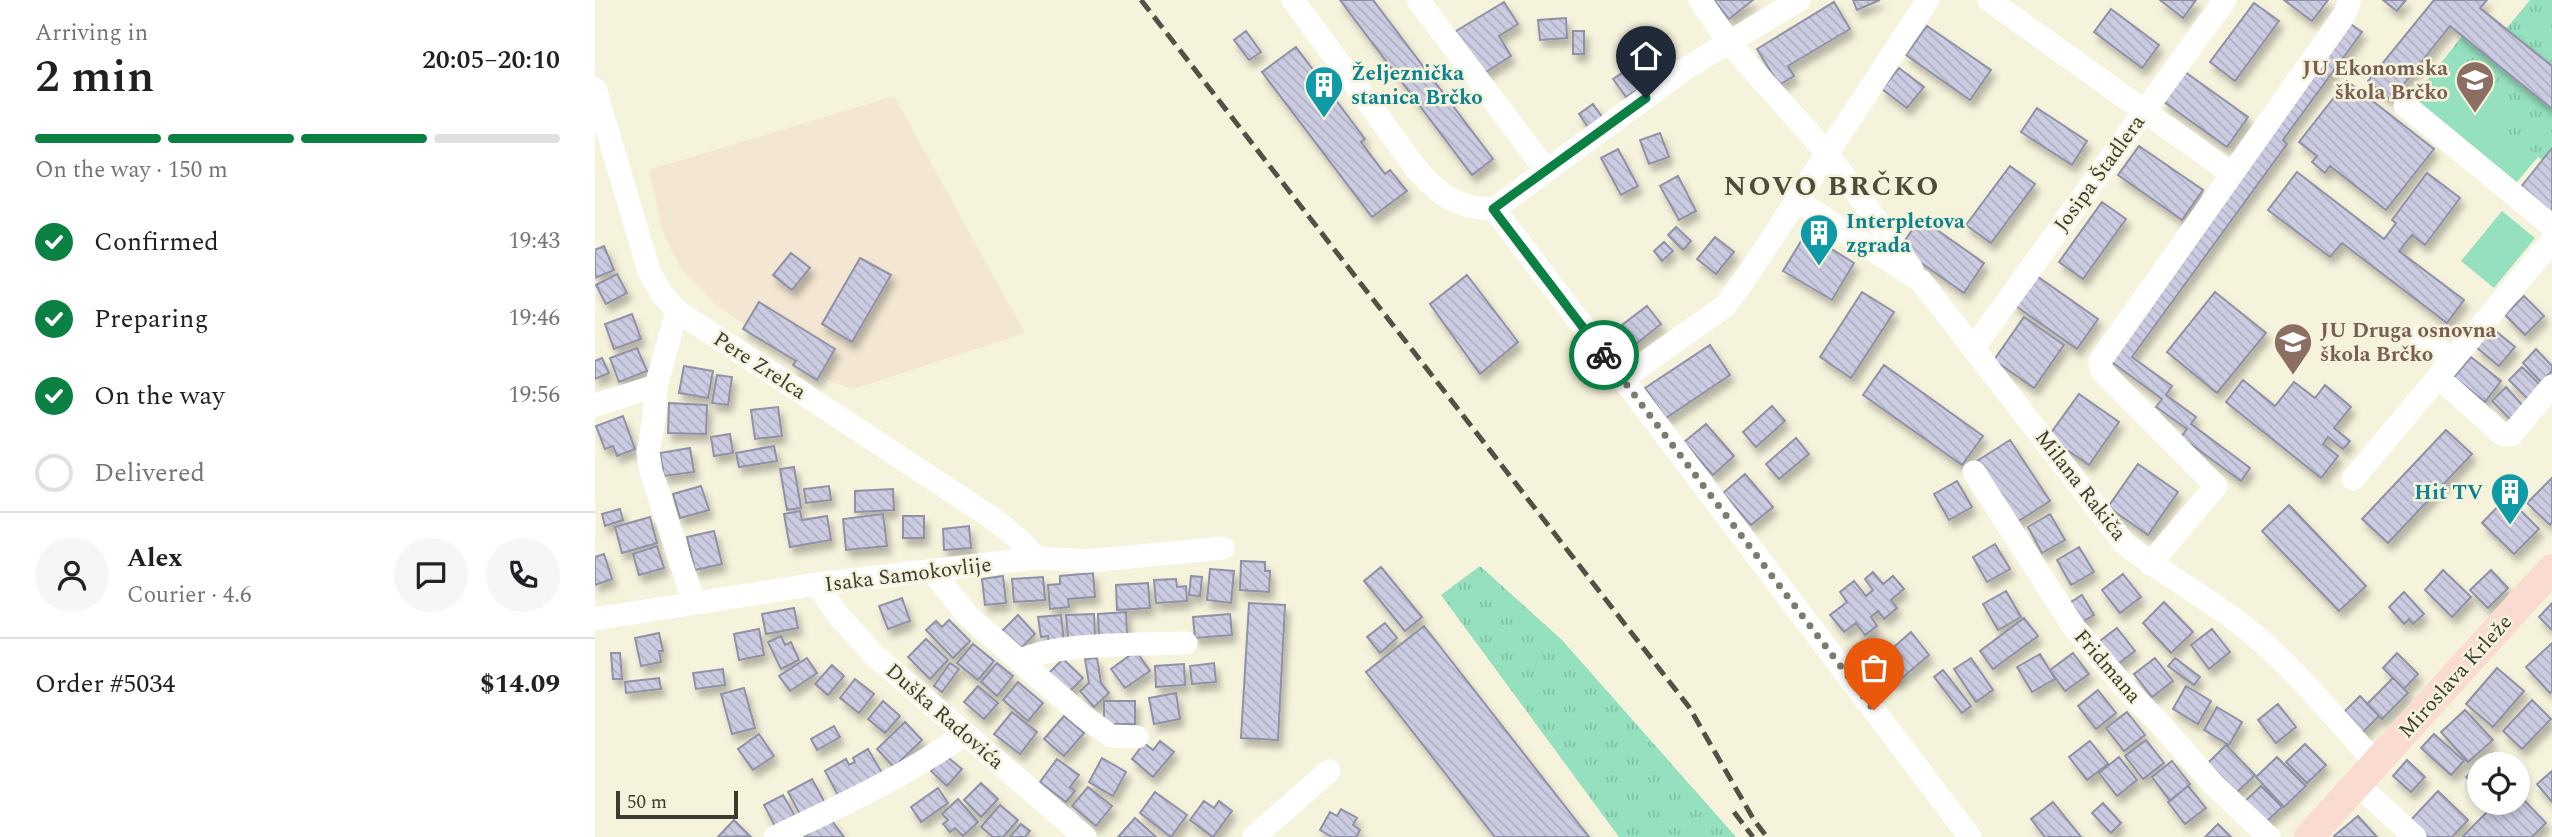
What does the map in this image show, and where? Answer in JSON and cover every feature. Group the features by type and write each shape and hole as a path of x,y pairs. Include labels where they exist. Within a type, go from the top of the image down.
{"main road":[{"name":"Miroslava Krleže","path":"2309,837 2552,569"}],"street":[{"path":"1293,0 1418,171 1434,188 1448,200 1480,209 1493,209 1685,69 1800,0"},
{"path":"1417,0 1546,170"},
{"path":"1700,0 1730,44 1827,153 1921,281"},
{"path":"1622,379 1725,306 1928,0"},
{"path":"1989,0 2231,173"},
{"name":"Josipa Štadlera","path":"1974,347 2225,0"},
{"path":"2150,564 2216,486 2101,370 2100,361 2345,14 2350,0"},
{"name":"Pere Zrelca","path":"597,102 649,271 661,293 677,311 991,517 1037,558"},
{"path":"2405,105 2552,226"},
{"name":"Milana Rakiča","path":"1796,200 1921,281 2124,543 2258,639 2367,773 2415,837"},
{"path":"1493,209 1970,837"},
{"path":"2353,480 2552,241"},
{"path":"677,311 656,386 654,420 648,452 651,471 694,603"},
{"path":"2422,336 2445,368 2503,435 2511,435 2552,386"},
{"path":"595,405 656,386"},
{"name":"Fridmana","path":"1974,472 2073,626 2213,784 2269,837"},
{"name":"Isaka Samokovlije","path":"595,619 817,584 1037,558 1088,561 1223,548"},
{"path":"932,571 968,616 1083,716 1111,736 1137,737"},
{"name":"Duška Radovića","path":"817,584 837,614 874,655 1085,837"},
{"path":"1019,661 1032,654 1066,649 1186,643"},
{"path":"775,837 893,778 937,754 965,734"},
{"path":"1254,837 1329,771"}],"shaded area":[{"path":"894,96 1025,333 854,389 832,382 717,306 680,267 662,230 649,170"}],"green space":[{"path":"2530,0 2552,0 2552,66 2506,29"},
{"path":"2462,36 2552,109 2552,148 2542,160 2502,128 2513,113 2445,58"},
{"path":"2445,58 2514,113 2503,128 2538,157 2516,183 2412,99"},
{"path":"2502,211 2535,238 2494,288 2461,261"},
{"path":"1480,566 1562,640 1736,837 1619,837 1441,595"}],"building":[{"path":"1340,0 1373,0 1493,159 1472,175"},
{"path":"1714,0 1753,0 1729,19"},
{"path":"1853,0 1880,0 1857,10"},
{"path":"2160,0 2196,0 2183,18"},
{"path":"2284,0 2328,0 2312,21"},
{"path":"2383,0 2406,0 2397,11"},
{"path":"2434,0 2487,0 2480,8 2552,66 2552,109 2450,26 2391,100 2368,81"},
{"path":"1504,2 1518,24 1499,36 1511,56 1478,77 1451,34"},
{"path":"1834,2 1850,29 1788,66 1794,76 1779,85 1757,49"},
{"path":"2254,3 2279,21 2235,81 2210,62"},
{"path":"2111,9 2159,45 2142,68 2094,32"},
{"path":"1566,18 1567,38 1540,40 1538,20"},
{"path":"2349,23 2362,32 2283,140 2287,144 2132,357 2172,386 2166,395 2196,417 2191,424 2250,468 2241,481 2181,437 2187,429 2156,407 2162,399 2109,360"},
{"path":"1927,26 1991,70 1970,100 1906,55"},
{"path":"1246,31 1261,52 1249,60 1234,40"},
{"path":"1573,31 1584,31 1584,54 1573,54"},
{"name":"Željeznička stanica Brčko","path":"1296,47 1365,139 1361,142 1385,174 1390,170 1407,191 1372,217 1262,72"},
{"path":"1648,56 1660,75 1626,97 1613,79"},
{"path":"1899,68 1924,87 1907,108 1882,89"},
{"path":"2185,72 2248,117 2227,147 2164,102"},
{"path":"2347,81 2434,149 2386,210 2330,166 2325,173 2312,162 2317,156 2299,142"},
{"path":"1593,104 1602,117 1588,127 1579,114"},
{"path":"2037,108 2087,141 2072,165 2021,132"},
{"path":"1660,133 1669,157 1649,164 1640,140"},
{"path":"2139,146 2203,190 2182,220 2118,175"},
{"path":"2552,148 2552,212 2521,187"},
{"path":"1618,149 1638,186 1621,195 1601,158"},
{"path":"2010,166 2035,184 1991,243 1966,225"},
{"path":"2297,172 2384,239 2396,223 2392,220 2427,173 2460,198 2425,245 2412,235 2399,251 2464,300 2447,323 2342,243 2330,257 2268,210"},
{"path":"1678,176 1696,211 1679,220 1660,186"},
{"path":"2102,202 2126,219 2083,279 2059,262"},
{"path":"1920,218 1984,263 1964,293 1900,248"},
{"path":"1676,227 1691,241 1683,250 1668,235"},
{"name":"Interpletova zgrada","path":"1806,233 1854,263 1832,300 1783,271"},
{"path":"1715,237 1734,252 1716,274 1697,259"},
{"path":"1664,242 1673,251 1662,261 1654,251"},
{"path":"604,246 614,270 595,278 595,250"},
{"path":"791,253 810,268 792,290 773,275"},
{"path":"860,258 891,275 852,342 822,324"},
{"path":"617,274 627,293 606,304 596,285"},
{"path":"2034,274 2098,319 2077,349 2013,304"},
{"path":"1467,275 1518,342 1480,374 1430,304"},
{"path":"1862,292 1894,312 1851,378 1820,357"},
{"path":"2215,292 2266,333 2217,393 2167,352"},
{"path":"2524,296 2544,316 2525,335 2505,315"},
{"path":"759,302 835,349 817,380 793,365 796,361 743,329"},
{"path":"1647,306 1661,324 1636,344 1622,325"},
{"path":"632,314 641,339 614,349 605,324"},
{"path":"2024,317 2064,345 2034,388 1994,360"},
{"path":"2492,328 2515,347 2499,366 2476,347"},
{"path":"1710,345 1730,375 1666,418 1645,388"},
{"path":"637,348 647,371 619,382 610,358"},
{"path":"2536,349 2552,366 2552,371 2541,382 2523,363"},
{"path":"2471,357 2501,381 2485,402 2454,377"},
{"path":"602,358 609,373 595,379 595,361"},
{"path":"1884,365 1983,436 1962,465 1863,395"},
{"path":"684,366 713,371 708,398 679,393"},
{"path":"2522,367 2541,386 2528,399 2509,380"},
{"path":"717,375 732,377 728,405 712,403"},
{"path":"2243,380 2275,406 2294,382 2315,398 2325,385 2351,407 2334,428 2350,441 2343,449 2328,437 2323,444 2338,456 2321,478 2226,402"},
{"path":"2506,387 2524,407 2511,420 2492,401"},
{"path":"2079,394 2119,422 2089,465 2048,437"},
{"path":"669,403 707,405 706,434 668,433"},
{"path":"1772,406 1785,421 1756,447 1743,432"},
{"path":"778,407 782,436 755,439 751,410"},
{"path":"623,416 635,449 617,456 613,446 605,449 596,426"},
{"path":"1706,424 1734,456 1713,475 1684,442"},
{"path":"2446,430 2472,454 2388,543 2362,519"},
{"path":"730,434 733,453 714,456 711,437"},
{"path":"1796,438 1809,454 1779,479 1766,464"},
{"path":"2010,440 2050,501 2017,522 1977,461"},
{"path":"774,446 777,461 739,467 736,453"},
{"path":"690,448 694,472 664,476 660,453"},
{"path":"2138,464 2178,492 2148,535 2108,507"},
{"path":"794,467 801,508 787,510 780,469"},
{"path":"1745,474 1773,507 1751,525 1723,493"},
{"path":"2552,478 2552,522 2550,525 2527,503"},
{"path":"1957,481 1972,507 1949,520 1934,494"},
{"path":"701,486 709,510 680,518 673,494"},
{"path":"829,486 831,500 806,503 804,489"},
{"path":"893,489 894,510 855,512 855,491"},
{"name":"Hit TV","path":"2507,497 2539,529 2514,554 2482,523"},
{"path":"2289,505 2366,586 2339,611 2262,531"},
{"path":"620,509 623,520 605,526 602,514"},
{"path":"800,511 802,520 827,516 831,540 790,547 784,514"},
{"path":"883,514 887,546 846,550 843,519"},
{"path":"2050,514 2065,540 2042,553 2028,527"},
{"path":"903,516 924,516 924,538 903,538"},
{"path":"650,517 657,543 622,553 615,527"},
{"path":"969,526 971,548 944,550 943,529"},
{"path":"714,531 722,564 695,570 687,537"},
{"path":"1995,544 2010,569 1987,582 1973,557"},
{"path":"657,546 664,568 639,575 633,554"},
{"path":"2079,547 2094,572 2071,585 2057,560"},
{"path":"604,554 612,579 595,585 595,557"},
{"path":"1241,561 1265,562 1265,571 1270,571 1269,592 1240,590"},
{"path":"1381,567 1422,617 1405,631 1364,581"},
{"path":"1210,569 1234,571 1231,603 1207,600"},
{"path":"2443,570 2471,597 2452,617 2425,590"},
{"path":"2491,570 2508,588 2488,608 2470,590"},
{"path":"1873,572 1883,584 1893,576 1904,589 1891,600 1897,608 1884,619 1878,611 1871,617 1877,626 1865,635 1856,623 1844,632 1830,615 1847,602 1840,592 1854,581 1866,596 1873,590 1865,579"},
{"path":"1093,573 1095,597 1068,599 1069,607 1050,609 1048,585 1060,584 1060,576"},
{"path":"2123,574 2141,597 2120,613 2102,590"},
{"path":"1003,576 1006,603 985,605 982,579"},
{"path":"1191,576 1202,577 1200,596 1189,595"},
{"path":"1043,577 1045,600 1014,602 1012,579"},
{"path":"1176,579 1177,587 1186,586 1187,601 1156,603 1154,580"},
{"path":"1148,583 1150,608 1117,610 1116,585"},
{"path":"2006,591 2021,617 1998,630 1983,604"},
{"path":"2404,592 2424,614 2413,624 2409,619 2404,624 2389,607"},
{"path":"2082,595 2094,615 2080,623 2068,604"},
{"path":"902,598 910,621 888,629 879,606"},
{"path":"2164,602 2193,632 2171,653 2143,623"},
{"path":"1249,603 1285,605 1278,740 1241,738"},
{"path":"2552,603 2552,630 2539,617"},
{"path":"794,608 798,628 766,634 762,614"},
{"path":"1126,612 1127,635 1099,636 1098,614"},
{"path":"1094,614 1095,637 1068,638 1066,615"},
{"path":"1230,614 1232,635 1195,638 1193,617"},
{"path":"1018,615 1035,634 1018,651 1000,633"},
{"path":"1061,615 1064,642 1049,644 1048,636 1041,637 1038,617"},
{"path":"2024,618 2038,636 1993,669 1980,651"},
{"path":"949,620 970,641 953,658 926,630 936,621 942,627"},
{"path":"1385,623 1397,638 1380,653 1367,637"},
{"path":"1424,626 1589,837 1495,837 1366,672"},
{"path":"2117,628 2135,651 2114,667 2096,644"},
{"path":"759,629 764,655 739,660 734,634"},
{"path":"2212,629 2230,652 2209,669 2191,645"},
{"path":"1911,632 1929,655 1896,683 1878,661"},
{"path":"659,633 663,651 659,651 661,662 641,666 635,638"},
{"path":"781,636 785,645 791,642 799,660 781,669 768,642"},
{"path":"926,639 948,660 930,679 908,657"},
{"path":"2552,643 2552,691 2550,693 2526,667"},
{"path":"973,644 994,661 978,680 957,663"},
{"path":"1136,651 1150,671 1125,688 1111,669"},
{"path":"611,653 620,653 622,679 613,679"},
{"path":"2073,653 2089,674 2065,691 2050,670"},
{"path":"2397,653 2418,674 2404,689 2383,668"},
{"path":"2040,654 2055,679 2032,692 2017,667"},
{"path":"807,658 817,673 790,691 779,676"},
{"path":"1097,658 1101,683 1109,693 1094,707 1080,691 1089,683 1085,659"},
{"path":"1971,658 1993,690 1976,702 1954,669"},
{"path":"2155,658 2173,681 2152,697 2134,674"},
{"path":"2175,658 2200,677 2194,685 2168,666"},
{"path":"1063,659 1083,678 1067,694 1047,675"},
{"path":"950,663 959,669 942,692 934,686"},
{"path":"997,663 1013,676 997,696 981,682"},
{"path":"1214,663 1216,682 1192,684 1190,666"},
{"path":"1184,664 1185,685 1156,687 1155,666"},
{"path":"832,665 844,676 828,695 815,684"},
{"path":"2497,668 2524,691 2493,727 2466,704"},
{"path":"723,669 725,685 696,689 693,673"},
{"path":"1943,670 1971,706 1962,713 1934,677"},
{"path":"659,678 661,689 626,693 625,682"},
{"path":"2393,678 2408,693 2382,719 2367,704"},
{"path":"855,679 874,694 859,713 840,698"},
{"path":"1018,682 1043,703 1028,721 1003,700"},
{"path":"978,686 998,703 984,719 964,702"},
{"path":"2186,686 2211,701 2198,724 2173,709"},
{"path":"744,688 755,728 732,734 721,694"},
{"path":"2098,690 2116,713 2096,729 2078,706"},
{"path":"1176,693 1180,719 1154,724 1149,698"},
{"path":"2360,696 2379,716 2361,734 2342,714"},
{"path":"2532,700 2551,719 2522,749 2503,731"},
{"path":"883,701 900,716 885,733 868,719"},
{"path":"1104,701 1135,701 1135,724 1104,724"},
{"path":"2278,704 2296,727 2276,743 2258,720"},
{"path":"2217,707 2242,722 2229,745 2204,730"},
{"path":"2465,710 2493,740 2479,752 2467,752 2467,761 2441,732"},
{"path":"1012,712 1037,732 1020,754 994,734"},
{"path":"2127,712 2145,735 2124,751 2106,728"},
{"path":"1064,716 1084,733 1064,756 1044,739"},
{"path":"905,722 922,740 894,767 877,749"},
{"path":"834,726 840,737 817,750 811,739"},
{"path":"759,734 774,756 753,770 738,749"},
{"path":"2434,734 2464,761 2451,775 2421,748"},
{"path":"2146,740 2164,763 2143,779 2125,756"},
{"path":"1160,741 1174,752 1153,777 1132,759 1144,743 1153,750"},
{"path":"2090,741 2108,764 2087,780 2069,757"},
{"path":"2305,744 2326,765 2307,783 2286,762"},
{"path":"2226,745 2255,775 2234,795 2205,766"},
{"path":"868,749 882,773 839,797 825,771 846,759 849,765 855,762 853,758"},
{"path":"945,755 962,769 947,786 931,771"},
{"path":"2119,757 2137,780 2117,796 2099,773"},
{"path":"2277,757 2306,786 2284,807 2256,777"},
{"path":"1102,758 1126,772 1113,796 1089,782"},
{"path":"1057,759 1079,775 1070,787 1075,791 1066,802 1040,782"},
{"path":"2407,760 2425,777 2411,792 2393,776"},
{"path":"2172,761 2190,784 2170,801 2152,777"},
{"path":"2552,771 2552,802 2537,784"},
{"path":"812,779 826,805 802,818 788,792"},
{"path":"981,783 998,799 981,817 964,800"},
{"path":"2188,786 2206,808 2185,824 2168,802"},
{"path":"2261,786 2282,807 2263,825 2242,804"},
{"path":"1088,787 1112,806 1096,826 1072,806"},
{"path":"938,788 948,803 921,822 911,807"},
{"path":"2438,791 2468,820 2452,837 2426,837 2409,822"},
{"path":"1155,792 1187,815 1171,837 1140,813"},
{"path":"783,795 796,818 776,828 764,805"},
{"path":"958,799 978,822 963,836 955,828 950,832 943,824 948,820 942,814"},
{"path":"1204,801 1214,808 1219,801 1232,811 1213,837 1190,820"},
{"path":"2053,802 2081,837 2045,837 2031,819"},
{"path":"2103,803 2121,823 2111,833 2092,813"},
{"path":"1000,805 1018,820 1003,837 993,837 981,827"},
{"path":"2530,806 2546,823 2532,837 2462,837 2484,815 2530,815"},
{"path":"1341,809 1357,818 1353,825 1360,830 1356,837 1332,837 1320,830 1330,812 1337,816"},
{"path":"2358,816 2377,837 2334,836"},
{"path":"829,817 844,837 804,837"},
{"path":"1135,818 1156,837 1118,837"},
{"path":"734,820 750,836 718,837"},
{"path":"1021,824 1030,831 1025,837 1010,837"},
{"path":"2218,824 2231,837 2205,837"}],"railway":[{"path":"1141,0 1689,707 1754,820 1767,837"},
{"path":"1734,812 1753,837"}],"way so far":[{"path":"1604,355 1874,710"}],"place":[{"name":"JU Ekonomska škola Brčko","path":"2475,114"},
{"name":"Željeznička stanica Brčko","path":"1324,119"},
{"name":"Interpletova zgrada","path":"1819,267"},
{"name":"JU Druga osnovna škola Brčko","path":"2293,376"},
{"name":"Hit TV","path":"2510,526"}],"district":[{"name":"NOVO BRČKO","path":"1832,185"}],"route":[{"path":"1604,355 1493,209 1646,98"}]}
